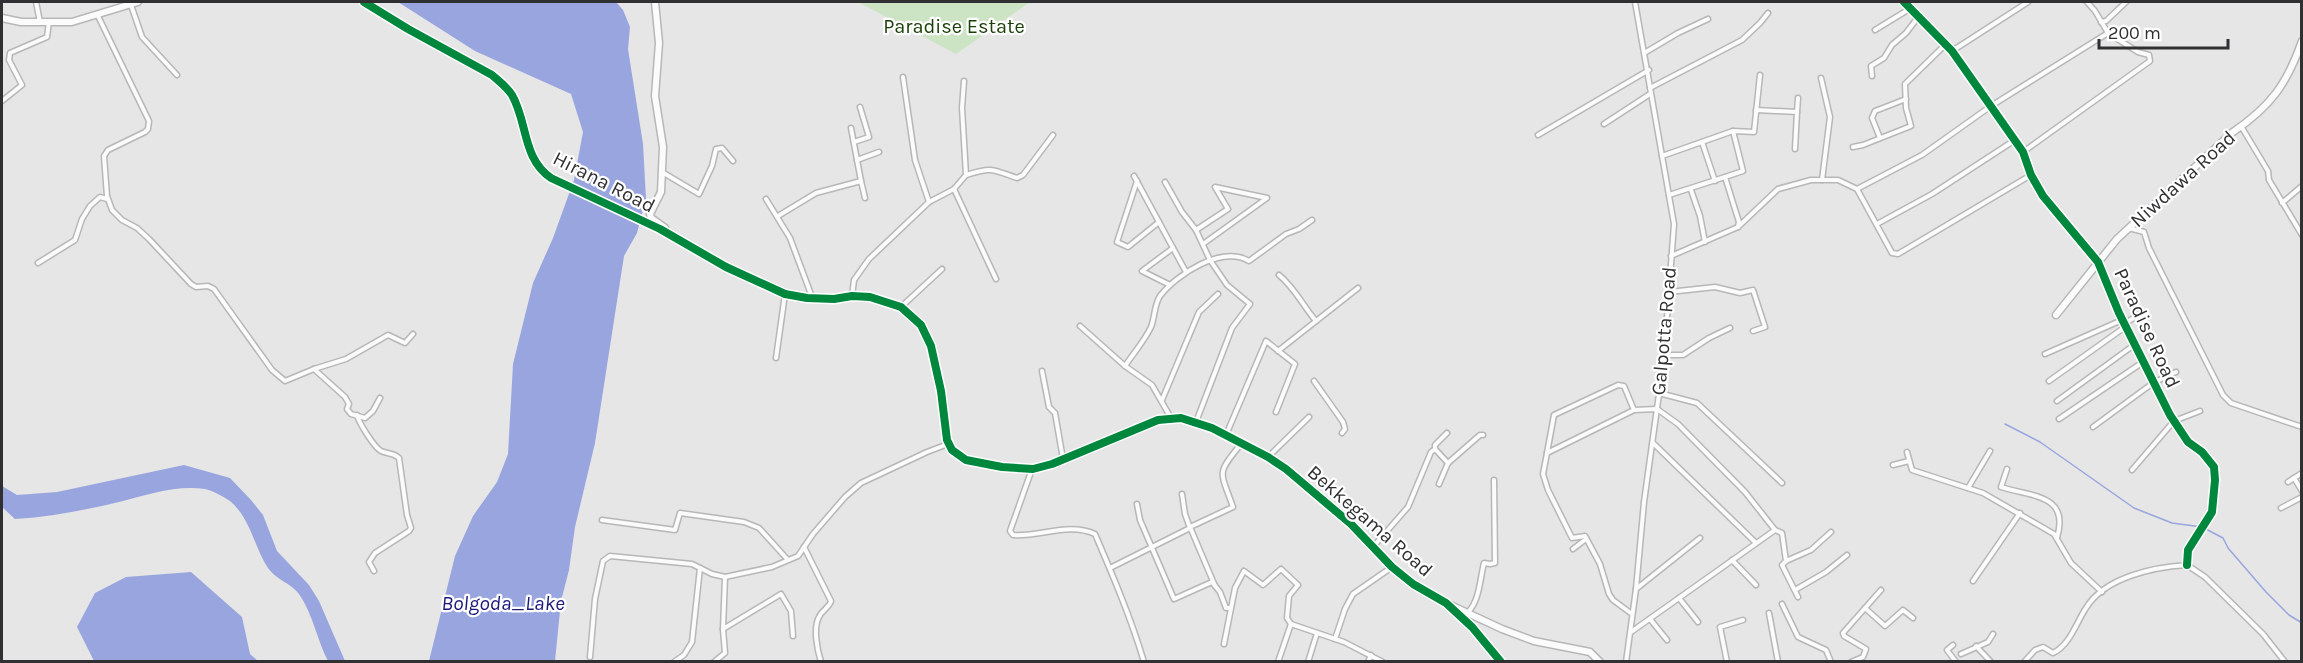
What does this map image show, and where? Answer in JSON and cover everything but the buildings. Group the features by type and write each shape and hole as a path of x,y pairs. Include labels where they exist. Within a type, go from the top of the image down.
{"street":[{"path":"36,2 40,22"},
{"path":"2,18 21,22 72,22 138,2"},
{"name":"Hirana Road","path":"364,2 492,75 502,83 514,102 534,160 541,171 562,184 660,229 726,267 784,294"},
{"path":"655,2 659,43 655,96 663,147 661,192 650,214 651,218 669,234"},
{"name":"Galpotta Road","path":"1626,662 1664,355 1674,224 1650,94 1646,52 1635,2"},
{"name":"Paradise Road","path":"1904,2 1952,51 2023,152 2031,175 2043,196 2098,262 2134,345 2174,421 2188,442 2202,452 2214,467 2214,504 2203,528 2188,550 2187,565"},
{"path":"1952,51 2028,2"},
{"path":"2023,152 2150,61 2149,55 2138,52 2108,33 2086,2"},
{"path":"2101,21 2106,21 2126,2"},
{"path":"130,4 142,37 177,75"},
{"path":"1875,30 1911,8"},
{"path":"1650,88 1742,40 1768,13"},
{"path":"98,16 149,121 145,132 108,150 104,156 107,199 117,215 142,233 196,288 208,286 214,289 276,374 285,381 346,359 388,335 405,343 413,334"},
{"path":"1872,76 1871,66 1884,58 1892,45 1906,33 1919,16"},
{"path":"1646,52 1708,19"},
{"path":"2,101 22,85 9,60 9,53 47,37 49,22"},
{"path":"1857,189 1922,155 1991,106 2108,33"},
{"name":"Niwdawa Road","path":"2056,315 2098,262 2129,228 2241,126 2255,118 2279,90 2301,41"},
{"path":"1853,147 1911,126 1906,108 1905,84 1946,44"},
{"path":"1538,135 1648,70"},
{"path":"1662,156 1733,131 1754,132 1760,75"},
{"path":"903,77 915,160 929,202"},
{"path":"1821,78 1830,117 1822,180"},
{"path":"964,81 962,108 966,175"},
{"path":"1604,124 1650,94"},
{"path":"1795,149 1798,98"},
{"path":"1881,138 1872,118 1875,111 1907,99"},
{"path":"854,142 869,137 860,107"},
{"path":"1756,110 1797,112"},
{"path":"2241,126 2301,234"},
{"path":"850,128 865,198"},
{"path":"1669,195 1691,190 1743,171 1733,131"},
{"path":"852,296 854,280 869,259 929,202 954,189 966,175 983,169 994,170 1017,178 1023,175 1053,135"},
{"path":"1877,224 1932,194 2015,140"},
{"path":"1702,141 1714,181"},
{"path":"662,172 699,194 712,166 716,149 722,148 733,161"},
{"path":"857,160 879,152"},
{"path":"1671,256 1738,227 1778,189 1811,180 1838,180 1857,189 1892,253 1898,254 2031,175"},
{"path":"1134,176 1186,272"},
{"path":"1725,177 1739,222 1738,227"},
{"path":"778,216 816,194 861,181"},
{"path":"1137,182 1117,242 1128,247 1159,222"},
{"path":"1165,182 1182,212 1196,230 1210,260 1227,285 1250,304 1232,328 1196,423"},
{"path":"1196,230 1228,209 1215,186 1267,198 1203,244"},
{"path":"2282,203 2301,186"},
{"path":"954,189 996,279"},
{"path":"1691,190 1700,216 1705,242"},
{"path":"38,263 75,240 82,219 90,206 100,197 107,199"},
{"path":"766,199 790,238 812,298"},
{"path":"1125,366 1150,328 1158,299 1186,272 1210,260 1241,257 1249,261 1286,234 1299,230 1312,220"},
{"path":"2129,228 2144,232 2149,248 2223,395 2231,403 2301,427"},
{"path":"1170,285 1142,271 1173,248"},
{"path":"902,307 942,269"},
{"path":"1279,275 1292,286 1316,321"},
{"path":"1669,292 1716,287 1740,293 1753,290 1765,327 1754,331"},
{"path":"1278,351 1358,288"},
{"path":"590,657 596,599 603,561 610,556 692,564 725,577 772,567 798,556 845,497 861,483 949,444 931,346 921,325 902,307 870,297 852,296 834,299 784,294 776,358"},
{"path":"1162,401 1199,312 1218,294"},
{"path":"2049,381 2124,323 2143,312"},
{"path":"2045,354 2124,323"},
{"path":"1080,326 1125,366 1152,385 1171,419"},
{"path":"1664,355 1683,355 1730,328"},
{"path":"1226,435 1266,341 1295,364 1276,412"},
{"path":"2056,400 2134,345"},
{"path":"2059,419 2143,362"},
{"path":"314,369 345,397 349,404 347,409 351,414 365,418 373,411 380,398"},
{"path":"1042,371 1049,407 1055,413 1064,459"},
{"path":"2093,427 2153,383 2176,372"},
{"path":"1314,381 1343,422 1345,429 1342,433"},
{"path":"1633,614 1613,600 1609,594 1600,564 1585,536 1572,538 1548,490 1543,474 1554,416 1618,385 1624,386 1634,410"},
{"path":"1659,393 1697,403 1782,483"},
{"path":"1547,453 1634,410 1657,409 1678,424 1745,492 1775,530 1782,533 1786,561"},
{"path":"2132,471 2174,421 2200,411"},
{"path":"357,415 375,446 399,458 411,528 375,553 369,561 374,571"},
{"path":"1268,457 1309,417"},
{"name":"Bekkegama Road","path":"949,444 952,450 966,460 1002,467 1032,469 1064,459 1158,420 1181,418 1196,423 1226,435 1268,457 1351,524 1392,567 1413,584 1446,603 1492,648 1501,662"},
{"path":"1373,547 1408,507 1431,452 1447,433"},
{"path":"1439,484 1448,463 1480,435 1483,435"},
{"path":"1110,568 1233,507 1221,473 1224,465 1241,443"},
{"path":"1653,443 1756,543"},
{"path":"1435,449 1448,463"},
{"path":"1968,488 1990,451"},
{"path":"1907,452 1912,471 1983,493 2054,534 2071,563 2102,592"},
{"path":"1893,465 1909,460"},
{"path":"1032,469 1010,531 1013,535 1030,536 1066,528 1095,534 1137,639 1143,662"},
{"path":"2007,469 2001,487 2051,502 2057,509 2061,524 2057,539"},
{"path":"2288,482 2301,473"},
{"path":"2294,478 2301,491"},
{"path":"1462,618 1472,610 1479,591 1484,563 1495,562 1497,547 1494,480"},
{"path":"1182,494 1190,527 1215,586"},
{"path":"2281,508 2301,497"},
{"path":"1137,504 1140,520 1174,599 1212,582 1220,592 1226,608 1230,608"},
{"path":"602,520 675,530 680,513 744,522 759,528 788,560"},
{"path":"1973,581 2020,513"},
{"path":"1631,632 1775,530"},
{"path":"1798,597 1782,565 1811,550 1832,532"},
{"path":"1636,590 1700,538"},
{"path":"1573,549 1586,539"},
{"path":"804,547 831,601 820,614 816,624 818,653 821,662"},
{"path":"1795,590 1826,572 1847,555"},
{"path":"1732,560 1756,585"},
{"path":"2024,662 2035,650 2043,647 2054,653 2063,648 2087,605 2102,592 2127,578 2169,566 2187,565 2205,577 2263,634 2285,662"},
{"path":"1335,639 1345,609 1353,594 1392,567"},
{"path":"674,662 684,655 692,642 700,568"},
{"path":"1224,644 1234,588 1244,570 1263,585 1281,569 1298,585 1289,596 1287,618 1291,624 1335,639 1383,662"},
{"path":"714,662 725,653 723,629 725,577"},
{"path":"1851,662 1863,657 1866,649 1844,636 1843,633 1881,590"},
{"path":"723,629 781,594 791,611 793,636"},
{"path":"1679,598 1698,621"},
{"path":"1446,603 1521,636 1590,652 1600,662"},
{"path":"1782,604 1798,638 1826,650 1831,662"},
{"path":"1865,608 1885,626 1903,610 1913,618"},
{"path":"1769,613 1778,662"},
{"path":"1650,619 1668,640"},
{"path":"1727,662 1720,627 1743,620"},
{"path":"1278,662 1291,624"},
{"path":"1308,662 1317,633"},
{"path":"1961,654 1988,642 1993,634"},
{"path":"1953,645 1947,650 1956,662"},
{"path":"1976,646 1991,662"},
{"path":"1368,662 1371,655"}],"green space":[{"name":"Paradise Estate","path":"858,2 1030,2 956,54"}],"water":[{"name":"Bolgoda_Lake","path":"398,2 616,2 623,10 630,27 628,49 643,144 646,199 637,233 624,256 595,443 575,527 569,570 561,601 555,661 429,661 455,556 473,516 497,482 508,454 513,364 533,283 553,238 574,180 583,132 571,94 475,51"},
{"path":"184,465 230,478 251,500 263,515 277,551 309,585 319,601 345,661 328,661 308,610 299,594 268,568 248,525 237,508 214,492 205,489 183,488 80,510 15,519 2,507 2,486 17,495 57,492"},
{"path":"191,572 242,617 250,654 258,661 94,661 77,627 95,593 126,577"}],"waterway":[{"path":"2005,424 2040,442 2134,508 2172,523 2202,527 2223,538 2228,548 2266,592 2289,615 2302,623"}],"cycle path":[{"path":"364,2 492,75 503,84 517,106 535,161 551,178 660,229 726,267 785,294 834,299 852,296 870,297 901,307 921,325 931,346 941,391 947,440 952,450 966,460 1002,467 1033,469 1052,464 1158,420 1181,418 1212,428 1286,469 1351,524 1392,567 1413,584 1446,603 1472,627 1501,662"},
{"path":"1904,2 1952,51 2023,152 2031,175 2043,196 2098,262 2119,313 2170,415 2188,442 2202,452 2214,467 2212,512 2188,550 2187,565"}]}
